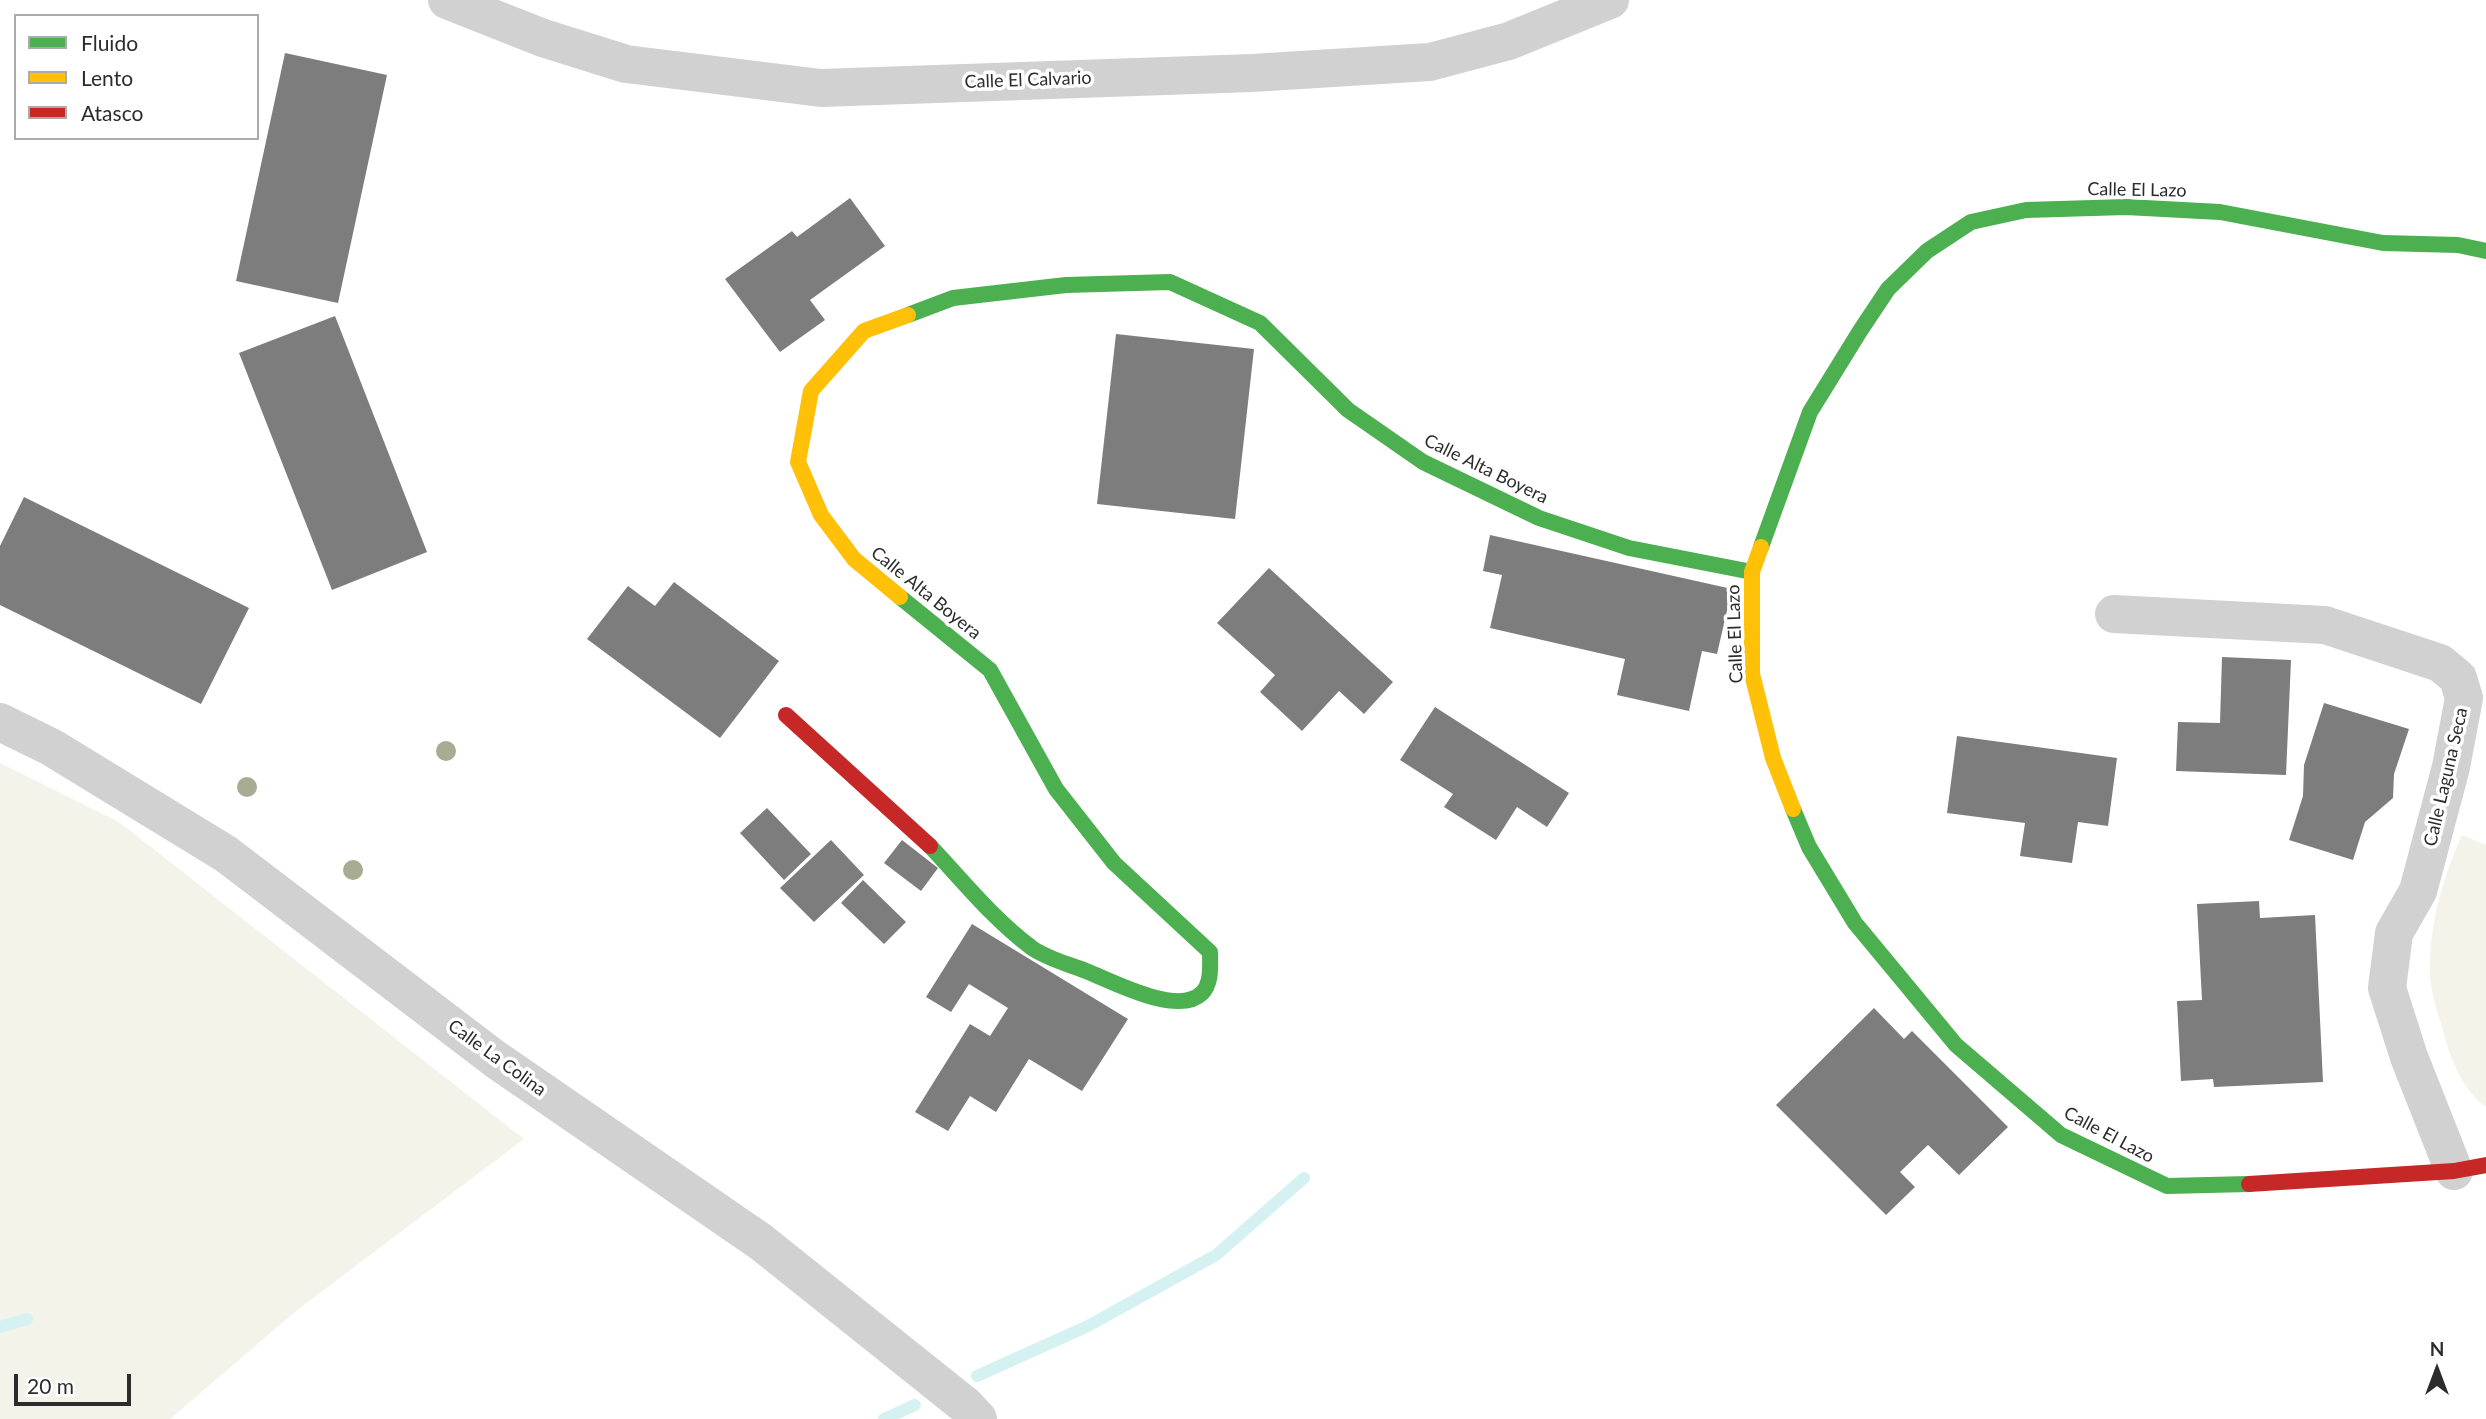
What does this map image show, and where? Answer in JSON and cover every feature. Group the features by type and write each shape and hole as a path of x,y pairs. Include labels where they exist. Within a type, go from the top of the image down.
{"street":[{"name":"Calle El Calvario","path":"447,0 543,38 626,64 821,88 1252,73 1430,62 1509,41 1610,0"},
{"name":"Calle El Lazo","path":"2470,1168 2208,1187 2167,1186 2061,1135 2016,1098 1956,1045 1900,978 1855,923 1809,847 1773,758 1752,674 1752,572 1810,412 1860,331 1888,289 1927,251 1972,222 2026,210 2126,207 2220,212 2383,243 2477,242"},
{"name":"Calle Alta Boyera","path":"786,715 919,835 1035,950 1138,993 1172,1003 1185,1002 1208,986 1212,972 1210,952 1105,852 1056,789 990,670 854,559 821,515 798,462 811,391 864,331 953,298 1066,285 1170,282 1260,323 1348,410 1433,468 1539,518 1629,548 1752,572"},
{"name":"Calle Laguna Seca","path":"2114,614 2325,625 2440,663 2458,678 2464,698 2451,767 2418,891 2394,933 2387,988 2409,1057 2470,1168"},
{"name":"Calle La Colina","path":"0,722 51,747 226,854 495,1059 761,1242 965,1405 978,1419"}],"shaded area":[{"path":"0,763 119,822 524,1139 296,1311 170,1419 0,1419"},
{"path":"2462,835 2486,845 2486,1107 2464,1084 2454,1064 2430,976 2431,940 2438,903"}],"building":[{"path":"285,53 387,75 338,303 236,281"},
{"path":"850,198 885,246 810,300 825,320 780,352 725,279 792,231 797,237"},
{"path":"335,316 427,552 332,590 239,353"},
{"path":"1116,334 1254,349 1235,519 1097,504"},
{"path":"24,497 249,608 201,704 0,605 0,546"},
{"path":"1490,535 1732,589 1717,654 1702,651 1689,711 1617,695 1625,659 1490,628 1502,575 1483,571"},
{"path":"1269,568 1393,682 1364,714 1339,691 1302,731 1260,692 1275,675 1217,623"},
{"path":"674,582 779,661 720,738 587,639 628,586 655,606"},
{"path":"2222,657 2291,660 2286,775 2176,771 2178,722 2220,723"},
{"path":"2324,703 2409,729 2394,774 2393,798 2365,822 2353,860 2289,840 2303,796 2304,765"},
{"path":"1435,707 1569,793 1547,827 1517,807 1496,840 1444,807 1453,794 1400,760"},
{"path":"1957,736 2117,758 2108,826 2078,822 2072,863 2020,856 2025,823 1947,813"},
{"path":"767,808 811,854 784,880 740,833"},
{"path":"831,840 864,875 814,922 780,888"},
{"path":"902,840 938,868 921,891 884,863"},
{"path":"863,880 906,922 884,944 841,903"},
{"path":"2259,901 2260,918 2315,915 2323,1082 2214,1087 2213,1079 2181,1081 2177,1001 2202,1000 2197,904"},
{"path":"972,924 1128,1019 1082,1091 1029,1059 996,1112 970,1096 948,1131 915,1112 970,1024 990,1036 1008,1008 969,984 951,1012 926,997"},
{"path":"1874,1008 1904,1039 1912,1031 2008,1127 1959,1175 1928,1145 1900,1172 1915,1187 1886,1215 1776,1105"}],"waterway":[{"path":"977,1376 1088,1326 1216,1255 1304,1178"},
{"path":"0,1327 27,1319"},
{"path":"884,1419 915,1405"}],"traffic: fast":[{"path":"1761,547 1810,412 1860,331 1888,289 1927,251 1971,222 2026,210 2126,207 2220,212 2383,243 2458,245 2486,251"},
{"path":"908,315 953,298 1066,285 1170,282 1260,323 1348,410 1423,462 1539,518 1629,548 1752,572"},
{"path":"900,597 990,670 1056,789 1114,863 1210,952 1210,974 1205,989 1191,999 1162,999 1128,989 1045,955 1004,925 930,846"},
{"path":"1793,809 1809,847 1855,923 1956,1045 2061,1135 2167,1186 2249,1184"}],"traffic: slow":[{"path":"900,597 854,559 821,515 798,462 811,391 864,331 908,315"},
{"path":"1761,547 1752,572 1752,674 1773,758 1793,809"}],"traffic: jam":[{"path":"786,715 930,846"},
{"path":"2249,1184 2454,1171 2486,1165"}]}
